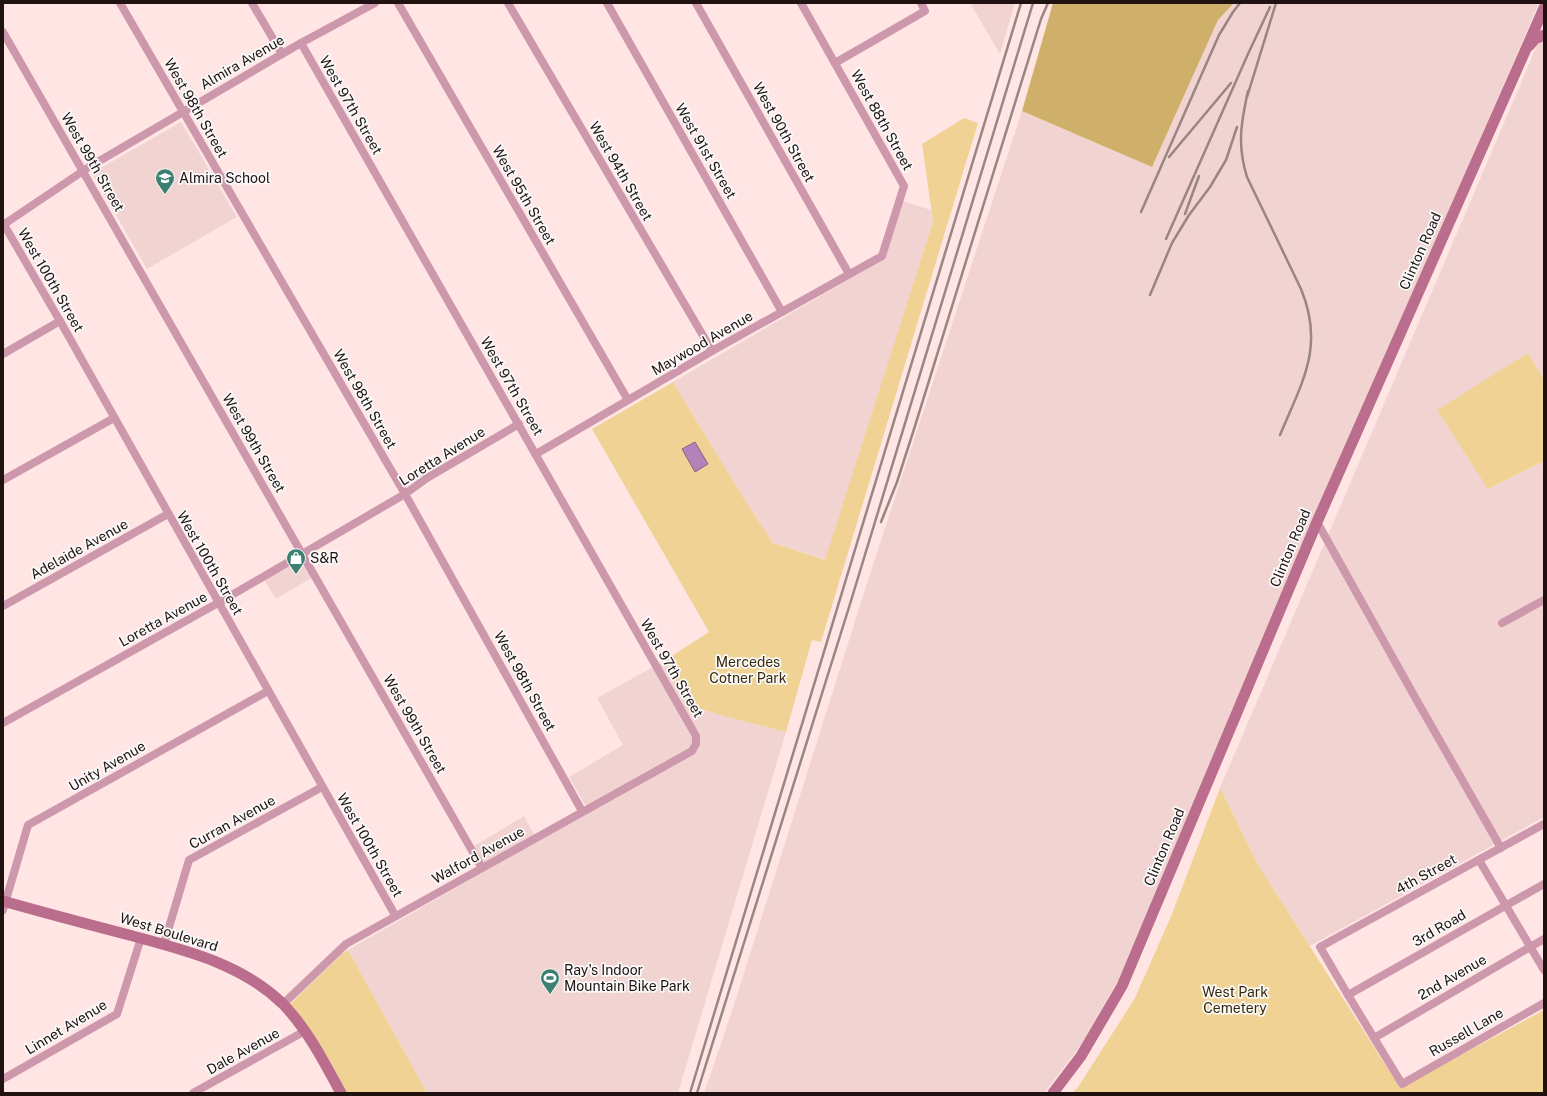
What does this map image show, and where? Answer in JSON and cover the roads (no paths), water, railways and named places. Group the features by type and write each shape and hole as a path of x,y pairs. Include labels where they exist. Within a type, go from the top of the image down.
{"street":[{"name":"West 98th Street","path":"120,3 405,494 582,811"},
{"path":"252,3 282,54"},
{"name":"Almira Avenue","path":"3,224 83,170 301,43 375,3"},
{"name":"West 95th Street","path":"398,3 628,400"},
{"name":"West 94th Street","path":"508,3 712,351"},
{"name":"West 91st Street","path":"607,3 782,312"},
{"name":"West 90th Street","path":"696,3 849,274"},
{"name":"West 88th Street","path":"801,3 904,186 882,256"},
{"path":"835,63 925,11 920,3"},
{"name":"Clinton Road","path":"1053,1093 1081,1056 1122,986 1317,522 1544,8"},
{"name":"West 99th Street","path":"3,32 482,868"},
{"path":"1524,53 1535,39 1544,35"},
{"name":"West 97th Street","path":"301,43 696,736 696,744"},
{"name":"West 100th Street","path":"3,224 60,321 395,916"},
{"name":"Maywood Avenue","path":"536,454 712,351 882,256"},
{"path":"3,354 60,321"},
{"path":"3,480 114,418"},
{"name":"Loretta Avenue","path":"3,723 218,603 405,494 427,478 519,424"},
{"name":"Adelaide Avenue","path":"3,606 168,514"},
{"path":"1317,522 1501,848"},
{"path":"1502,623 1544,600"},
{"name":"Unity Avenue","path":"4,904 28,825 268,691"},
{"name":"Walford Avenue","path":"283,1004 346,944 692,750 696,744"},
{"name":"Curran Avenue","path":"164,944 189,860 322,787"},
{"name":"4th Street","path":"1348,996 1320,947 1544,824"},
{"path":"1479,860 1544,970"},
{"name":"3rd Road","path":"1348,996 1544,884"},
{"name":"West Boulevard","path":"4,904 164,944 196,953 228,967 256,983 283,1004 315,1045 341,1093"},
{"name":"Linnet Avenue","path":"3,1079 117,1014 141,938"},
{"name":"2nd Avenue","path":"1374,1038 1544,939"},
{"path":"1348,996 1374,1038"},
{"name":"Russell Lane","path":"1374,1038 1402,1084 1544,1003"},
{"name":"Dale Avenue","path":"193,1093 305,1031"}],"railway":[{"path":"690,1093 1021,3"},
{"path":"697,1093 850,604 1033,3"},
{"path":"881,522 897,482 1041,19 1048,3"},
{"path":"1141,212 1219,35 1240,3"},
{"path":"1247,97 1276,3"},
{"path":"1166,239 1270,7"},
{"path":"1169,157 1231,83"},
{"path":"1248,91 1243,113 1241,134 1242,155 1247,177 1301,289 1308,310 1311,329 1311,347 1308,364 1303,381 1280,435"},
{"path":"1150,295 1172,243 1189,215 1210,187 1226,160 1237,127"},
{"path":"1185,214 1199,176"}],"place":[{"name":"Almira School","path":"165,195"},
{"name":"S&R","path":"296,575"},
{"name":"Ray's Indoor Mountain Bike Park","path":"550,995"}],"park label":[{"name":"Mercedes Cotner Park","path":"748,670"},
{"name":"West Park Cemetery","path":"1235,1000"}]}
